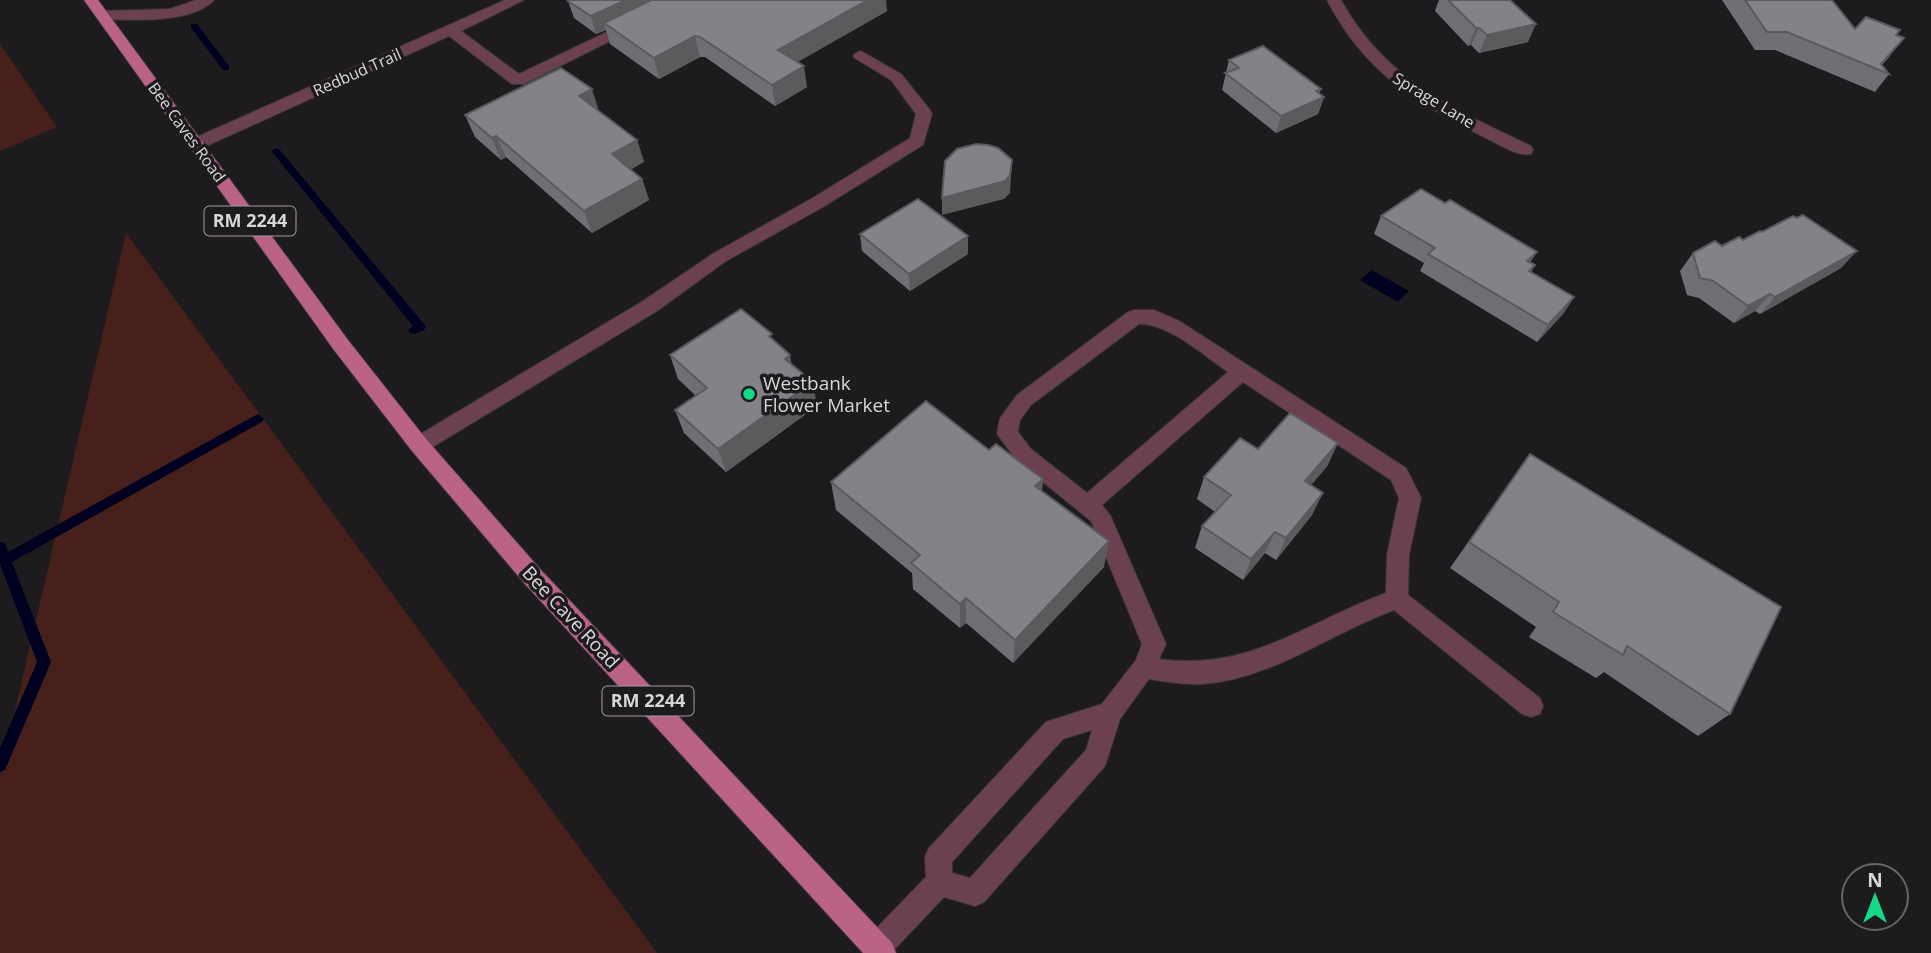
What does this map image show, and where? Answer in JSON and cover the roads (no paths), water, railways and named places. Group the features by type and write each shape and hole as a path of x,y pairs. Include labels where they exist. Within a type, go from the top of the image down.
{"main road":[{"name":"Bee Caves Road","path":"91,0 306,298"},
{"name":"Bee Cave Road","path":"306,298 419,445 533,577 879,950"}],"street":[{"path":"102,15 155,15 199,5 207,0"},
{"name":"Redbud Trail","path":"196,144 516,0"},
{"path":"450,30 518,81 685,0"},
{"name":"Sprage Lane","path":"1334,0 1354,37 1391,75 1447,111 1525,150"},
{"path":"419,445 650,306 720,257 817,203 917,141 923,114 896,77 861,56"},
{"path":"940,881 975,893 1096,757 1110,713 1144,667 1154,644 1100,515 1024,454 1007,434 1010,418 1024,400 1135,317 1154,317 1174,327 1399,474 1409,498 1398,555 1397,599"},
{"path":"1087,506 1242,371"},
{"path":"1144,667 1205,673 1257,661 1342,620 1397,599"},
{"path":"1397,599 1531,706"},
{"path":"879,950 940,881 938,857 1055,730 1110,713"}],"water":[{"path":"1372,270 1409,291 1398,302 1360,280"}],"waterway":[{"path":"194,26 226,68"},
{"path":"276,151 420,327 414,330"},
{"path":"5,560 258,419"},
{"path":"0,547 44,662 0,765"}],"place":[{"name":"Westbank Flower Market","path":"749,394"}]}
